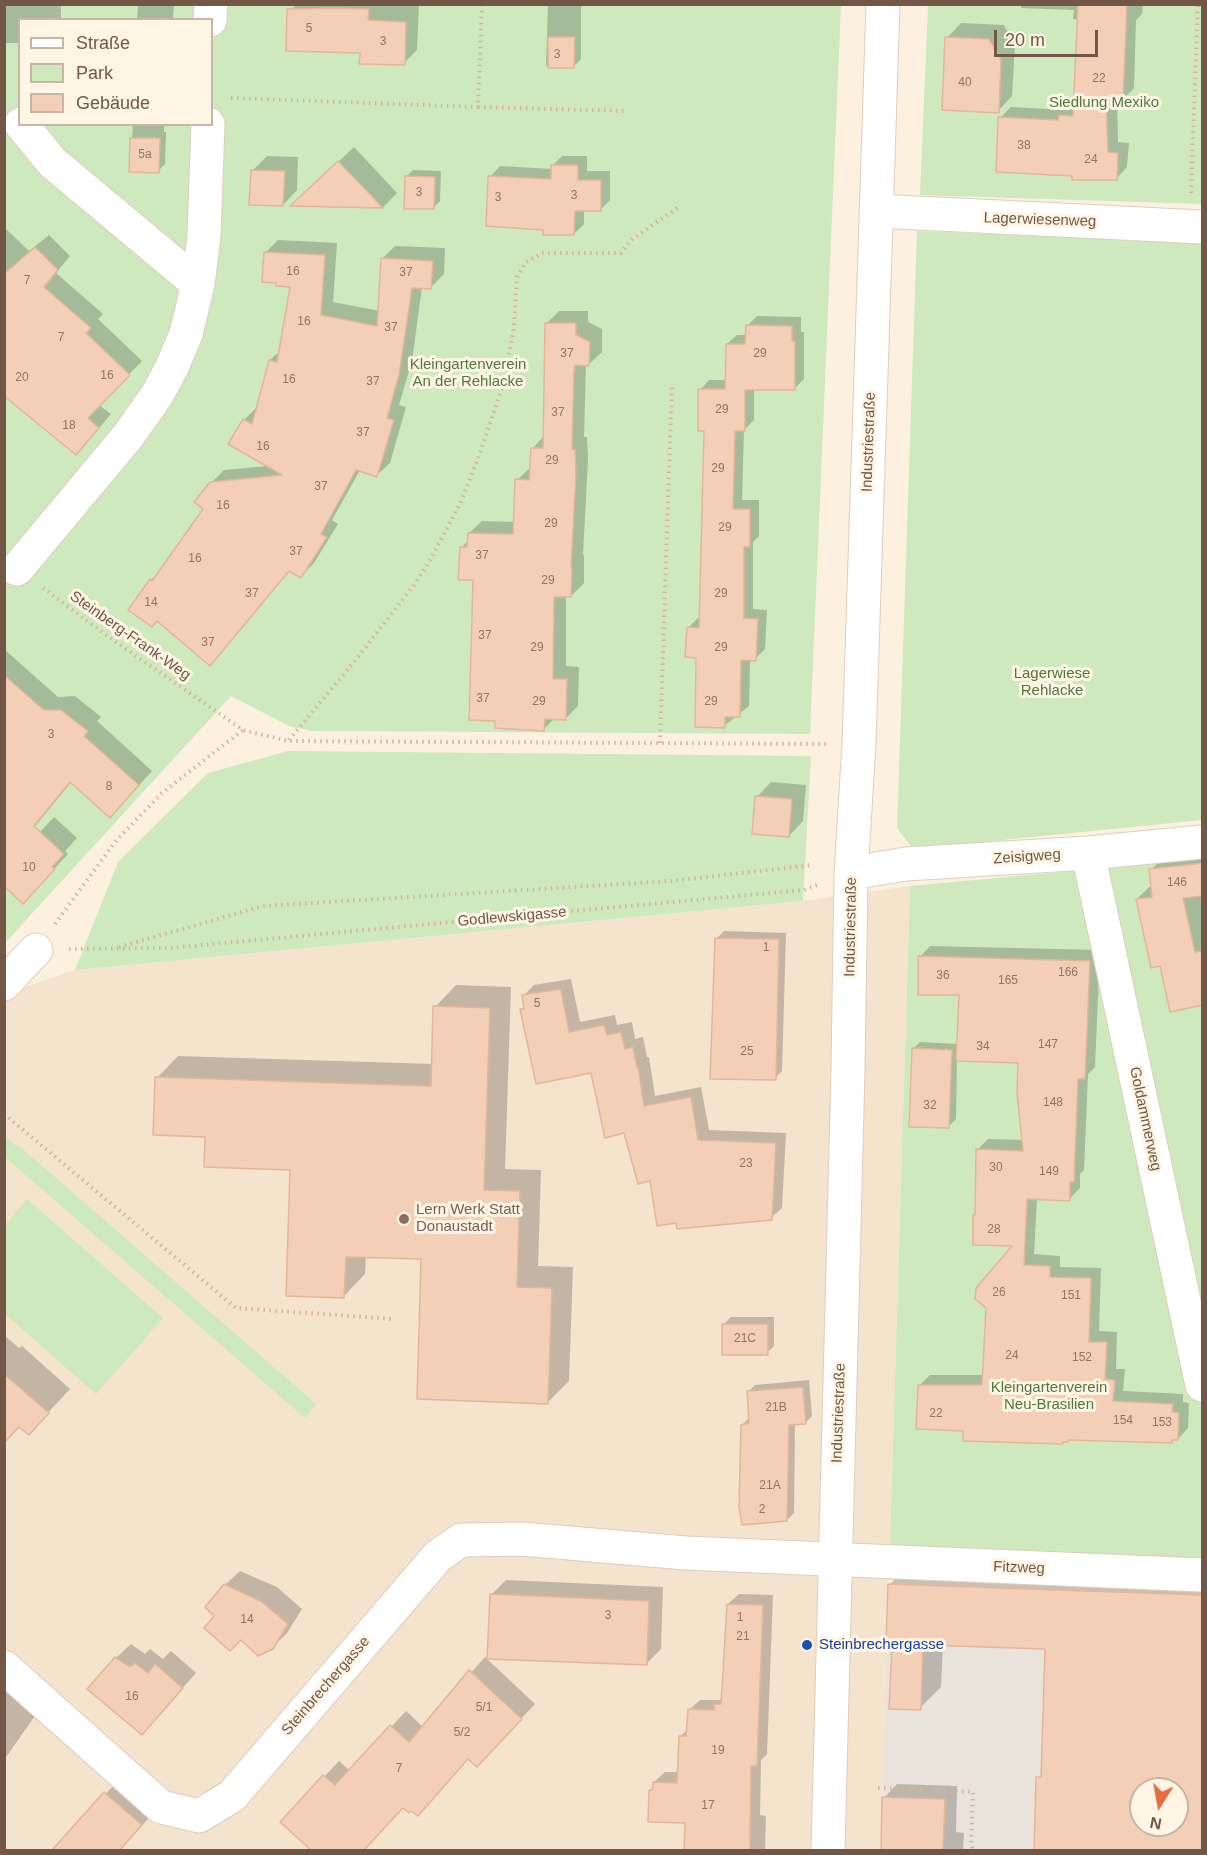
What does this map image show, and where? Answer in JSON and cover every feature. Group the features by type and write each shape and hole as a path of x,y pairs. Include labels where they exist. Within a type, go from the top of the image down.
{"street":[{"name":"Industriestraße","path":"828,1851 852,873 859,744 883,4"},
{"path":"4,105 18,122"},
{"path":"17,569 128,436 157,395 186,334 198,284 215,111"},
{"path":"22,126 52,162 198,284"},
{"name":"Lagerwiesenweg","path":"877,211 1196,226"},
{"name":"Zeisigweg","path":"852,873 906,864 1088,853 1203,842"},
{"name":"Goldammerweg","path":"1088,853 1203,1386"},
{"path":"4,984 36,950"},
{"name":"Steinbrechergasse","path":"4,1668 161,1807 199,1816 232,1796 438,1556 461,1540 522,1539 686,1553 835,1560"},
{"name":"Fitzweg","path":"835,1560 1203,1575"}],"path":[{"path":"478,107 482,4"},
{"path":"1196,226 1198,4"},
{"path":"215,111 478,107 624,111"},
{"path":"288,741 414,585 432,557 461,502 502,388 514,328 517,278 526,262 542,253 621,253 632,240 680,206"},
{"path":"660,743 672,384"},
{"name":"Steinberg-Frank-Weg","path":"17,569 113,640 243,730"},
{"path":"36,950 115,842 162,793 243,730 288,741 859,744"},
{"path":"36,950 112,948 263,906 680,880 812,865"},
{"name":"Godlewskigasse","path":"112,948 169,948 804,890 852,873"},
{"path":"4,1114 236,1308 394,1319"},
{"path":"878,1788 973,1792 971,1844 973,1851"}],"shaded area":[{"path":"910,886 890,1541 897,1549 888,1584 881,1850 5,1850 4,994 75,970 803,901"},
{"path":"888,1584 1202,1595 1202,1850 881,1850"}],"green space":[{"name":"Kleingartenverein An der Rehlacke","path":"5,5 841,5 810,734 311,731 289,726 231,696 5,943"},
{"name":"Siedlung Mexiko","path":"928,5 1202,5 1202,204 920,195"},
{"name":"Lagerwiese Rehlacke","path":"917,231 1202,242 1202,820 913,849 897,828"},
{"path":"288,751 811,756 803,901 75,970 118,862 208,773"},
{"name":"Kleingartenverein Neu-Brasilien","path":"1202,859 1202,1558 897,1549 890,1542 910,886"},
{"path":"5,1136 316,1404 305,1418 5,1157"},
{"path":"27,1199 163,1318 96,1394 5,1314 5,1225"}],"building":[{"path":"1078,4 1127,4 1123,101 1106,99 1108,152 1118,153 1117,180 1072,180 1072,176 996,172 998,117 1058,120 1059,115 1073,116"},
{"path":"287,9 369,9 368,20 406,22 405,65 359,64 360,53 286,51"},
{"path":"548,37 575,37 574,68 548,68"},
{"path":"945,37 989,39 1001,60 999,113 942,110"},
{"path":"130,138 160,138 159,173 129,172"},
{"path":"338,161 383,208 290,206"},
{"path":"551,165 578,165 578,180 601,180 601,211 575,211 574,235 543,235 543,230 486,226 488,176 551,179"},
{"path":"251,170 285,171 283,206 249,205"},
{"path":"405,176 435,177 434,209 404,209"},
{"path":"35,247 58,270 44,287 91,328 86,333 130,375 88,418 99,428 76,455 4,396 4,274"},
{"path":"264,252 325,255 321,315 377,326 381,258 433,261 431,289 412,288 399,375 387,418 394,420 377,477 356,470 321,534 327,537 301,578 289,571 210,666 157,621 152,627 128,610 150,579 152,581 203,509 194,502 210,482 282,475 228,444 243,419 252,424 269,360 277,362 290,287 262,282"},
{"path":"545,323 576,323 576,335 590,342 589,366 575,365 574,372 572,449 575,450 576,473 571,597 554,597 553,679 567,679 566,720 545,719 544,731 495,728 495,721 469,720 473,580 458,580 460,547 467,547 468,533 513,534 515,479 529,480 531,448 543,448"},
{"path":"746,325 792,326 792,341 795,341 795,390 745,390 745,431 735,431 733,509 750,509 750,547 744,547 744,618 758,619 756,661 741,660 740,717 725,717 725,728 695,727 696,658 685,657 687,627 699,628 704,431 698,431 698,389 725,389 726,344 745,344"},
{"path":"4,675 44,710 61,710 88,731 84,736 139,785 110,818 70,782 34,826 64,854 52,867 55,869 23,904 4,886"},
{"path":"755,796 792,799 789,837 752,834"},
{"path":"1203,863 1203,896 1183,898 1195,952 1203,951 1203,1005 1170,1012 1160,966 1151,968 1136,899 1152,897 1149,869"},
{"path":"715,938 779,939 776,1080 710,1079"},
{"path":"918,956 1090,961 1085,1079 1078,1079 1074,1182 1070,1182 1070,1201 1027,1199 1024,1265 1050,1266 1050,1277 1091,1278 1089,1342 1107,1342 1105,1379 1115,1380 1113,1401 1173,1404 1172,1412 1179,1413 1178,1440 1172,1440 1172,1443 1068,1440 1063,1444 963,1441 963,1431 916,1429 918,1385 982,1385 986,1308 975,1299 976,1288 1012,1246 973,1245 976,1149 1023,1151 1017,1092 1018,1063 956,1061 959,995 918,995"},
{"path":"561,989 569,1032 604,1025 607,1035 621,1032 625,1049 633,1047 644,1106 691,1097 698,1140 776,1143 772,1220 677,1229 676,1223 657,1226 650,1181 638,1184 624,1133 605,1138 591,1073 536,1084 520,1009 524,1009 522,995"},
{"name":"Lern Werk Statt Donaustadt","path":"433,1006 490,1008 484,1190 520,1191 517,1287 552,1288 548,1404 417,1399 421,1259 346,1257 344,1298 286,1296 290,1170 204,1167 205,1137 153,1135 155,1077 431,1086"},
{"path":"912,1048 952,1050 949,1128 909,1127"},
{"path":"722,1324 768,1324 768,1355 722,1355"},
{"path":"4,1374 49,1413 29,1435 19,1427 4,1443"},
{"path":"803,1387 806,1424 789,1425 787,1521 742,1525 739,1506 741,1425 749,1423 747,1391"},
{"path":"224,1584 262,1602 288,1624 273,1649 258,1656 241,1640 230,1651 204,1628 214,1616 205,1607"},
{"path":"888,1584 1203,1595 1203,1851 1034,1851 1036,1777 1041,1777 1045,1649 923,1645 921,1710 889,1709 892,1643 886,1643"},
{"path":"490,1594 649,1601 647,1665 487,1659"},
{"path":"727,1604 763,1605 757,1766 751,1766 750,1851 684,1851 685,1823 648,1822 649,1790 652,1790 653,1782 677,1783 679,1736 686,1736 688,1709 714,1710 714,1704 721,1704"},
{"path":"115,1657 130,1667 135,1663 148,1673 155,1664 183,1688 142,1735 87,1689"},
{"path":"469,1670 522,1719 477,1767 468,1759 418,1816 403,1808 363,1851 312,1851 280,1822 323,1775 335,1785 390,1725 409,1742"},
{"path":"104,1792 142,1825 119,1851 51,1851"},
{"path":"882,1797 945,1799 943,1851 881,1851"}],"place":[{"name":"Lern Werk Statt Donaustadt","path":"404,1219"},
{"name":"Steinbrechergasse","path":"807,1645"}]}
